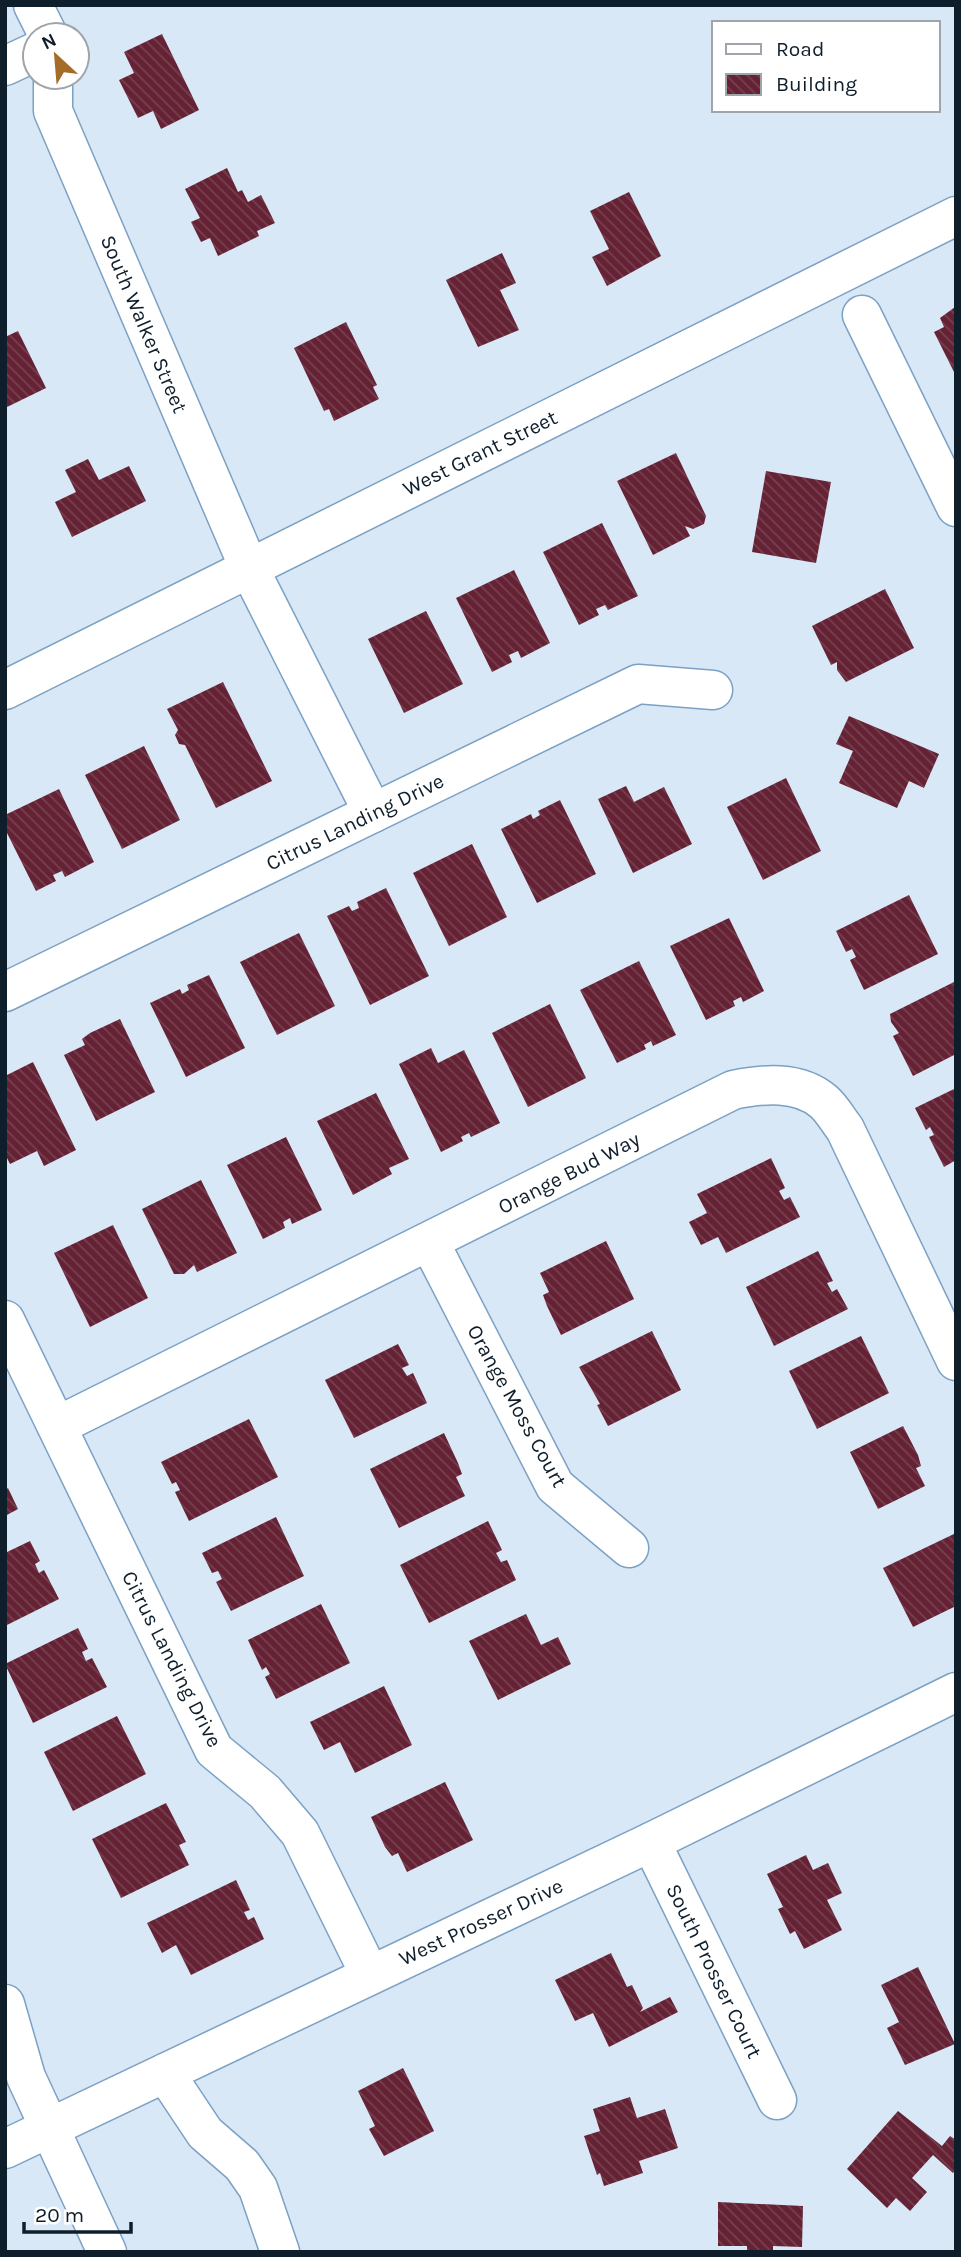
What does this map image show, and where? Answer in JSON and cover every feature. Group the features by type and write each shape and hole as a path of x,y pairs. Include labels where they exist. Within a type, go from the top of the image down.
{"street":[{"path":"33,5 41,21"},
{"path":"5,66 21,59"},
{"name":"South Walker Street","path":"52,91 52,111 249,568 373,813"},
{"name":"West Grant Street","path":"5,690 956,216"},
{"path":"862,315 956,507"},
{"name":"Citrus Landing Drive","path":"5,992 638,684 713,690"},
{"name":"Orange Bud Way","path":"57,1426 430,1243 733,1090 765,1084 799,1089 824,1101 845,1129 956,1361"},
{"name":"Orange Moss Court","path":"430,1243 555,1486 629,1548"},
{"name":"Citrus Landing Drive","path":"5,1320 214,1750 265,1792 300,1833 370,1975"},
{"name":"West Prosser Drive","path":"5,2149 651,1842 956,1692"},
{"name":"South Prosser Court","path":"651,1842 777,2100"},
{"path":"5,2004 26,2077 107,2252"},
{"path":"165,2073 205,2133 242,2165 258,2188 280,2252"}],"building":[{"path":"162,34 199,110 161,129 153,111 138,118 119,80 134,73 124,52"},
{"path":"227,168 238,192 242,190 248,202 261,195 275,223 257,231 259,236 218,256 210,238 201,242 191,222 200,218 185,189"},
{"path":"629,192 661,256 607,286 592,257 609,249 590,211"},
{"path":"502,253 516,283 500,290 519,330 478,347 446,280"},
{"path":"955,307 956,376 934,332 944,327 940,318"},
{"path":"346,322 377,385 373,387 379,399 334,421 329,409 324,411 294,348"},
{"path":"18,331 46,388 5,408 5,337"},
{"path":"676,453 706,516 704,524 693,529 685,526 690,536 653,555 617,481"},
{"path":"88,459 99,480 129,466 146,501 72,537 55,502 76,492 65,470"},
{"path":"766,471 831,482 816,563 752,552"},
{"path":"602,523 638,596 608,610 605,605 596,609 599,615 579,625 543,552"},
{"path":"514,570 550,643 521,658 518,651 509,655 512,662 492,672 456,598"},
{"path":"885,589 914,648 846,682 837,670 837,662 831,665 812,626"},
{"path":"426,611 463,684 404,713 368,639"},
{"path":"223,682 272,781 216,808 185,745 179,744 175,735 178,730 167,709"},
{"path":"849,716 939,754 924,788 909,781 897,808 839,783 853,751 836,744"},
{"path":"144,746 180,820 122,849 85,775"},
{"path":"786,778 821,851 763,880 727,807"},
{"path":"626,786 634,802 664,787 692,844 633,873 598,799"},
{"path":"59,789 94,862 65,877 62,871 53,875 56,881 36,891 5,829 5,815"},
{"path":"560,800 596,874 537,903 501,829 531,814 533,819 540,815 538,811"},
{"path":"472,844 507,917 449,946 413,873"},
{"path":"386,888 429,976 370,1005 327,916 349,906 352,911 359,908 357,902"},
{"path":"909,895 938,954 864,990 850,960 856,957 852,949 846,952 836,931"},
{"path":"729,918 764,991 743,1002 741,997 733,1001 735,1006 706,1020 670,946"},
{"path":"299,933 335,1006 277,1035 240,962"},
{"path":"639,961 676,1035 653,1046 651,1041 644,1045 646,1049 617,1063 580,990"},
{"path":"209,975 245,1048 186,1077 150,1003 180,989 182,994 189,990 187,985"},
{"path":"956,981 956,1054 913,1076 893,1036 899,1033 891,1022 890,1014"},
{"path":"550,1004 586,1078 528,1107 492,1033"},
{"path":"120,1019 155,1092 96,1121 64,1055 85,1045 82,1039 90,1033"},
{"path":"431,1048 438,1063 464,1050 500,1123 471,1137 469,1133 461,1137 463,1141 441,1152 399,1064"},
{"path":"33,1062 76,1150 44,1166 37,1151 10,1164 5,1154 5,1076"},
{"path":"956,1088 956,1160 944,1167 929,1137 934,1135 930,1127 926,1130 915,1108"},
{"path":"376,1093 409,1159 389,1168 392,1174 353,1195 317,1121"},
{"path":"286,1137 322,1210 292,1224 290,1218 283,1222 285,1228 263,1239 227,1165"},
{"path":"771,1158 785,1188 779,1191 784,1200 790,1197 800,1217 726,1253 718,1237 701,1245 689,1222 707,1213 697,1194"},
{"path":"201,1180 237,1253 197,1272 194,1265 184,1274 174,1274 142,1209"},
{"path":"113,1225 148,1298 90,1327 54,1253"},
{"path":"606,1241 634,1299 561,1335 543,1295 549,1292 540,1273"},
{"path":"818,1251 833,1281 827,1283 832,1292 837,1289 848,1309 774,1346 746,1287"},
{"path":"652,1331 681,1390 608,1426 597,1405 600,1404 579,1367"},
{"path":"861,1336 889,1393 817,1429 789,1371"},
{"path":"398,1344 409,1365 402,1368 407,1376 413,1373 427,1403 354,1438 325,1380"},
{"path":"249,1419 278,1477 189,1521 175,1492 180,1490 176,1482 172,1484 161,1462"},
{"path":"903,1426 918,1455 921,1466 916,1468 925,1486 878,1509 850,1452"},
{"path":"444,1433 462,1474 456,1477 465,1496 399,1528 370,1469"},
{"path":"8,1488 18,1509 5,1516 5,1490"},
{"path":"276,1517 304,1576 231,1611 216,1582 222,1579 218,1571 212,1573 202,1553"},
{"path":"488,1521 502,1550 496,1553 501,1562 507,1560 516,1580 429,1623 400,1565"},
{"path":"956,1533 956,1606 913,1627 883,1568"},
{"path":"30,1541 40,1561 35,1564 39,1573 44,1570 59,1599 5,1626 5,1553"},
{"path":"321,1604 350,1663 276,1699 265,1677 270,1674 266,1667 262,1670 248,1640"},
{"path":"526,1614 541,1645 558,1637 571,1664 498,1700 469,1641"},
{"path":"78,1628 88,1649 82,1652 86,1661 92,1658 107,1687 33,1723 5,1664"},
{"path":"384,1686 412,1745 355,1773 340,1742 324,1750 310,1722"},
{"path":"117,1716 146,1774 73,1811 44,1752"},
{"path":"445,1782 473,1840 407,1872 398,1853 392,1856 385,1847 371,1817"},
{"path":"166,1803 186,1842 179,1845 189,1865 121,1898 92,1839"},
{"path":"806,1855 813,1870 828,1863 842,1893 827,1900 842,1930 804,1949 795,1931 790,1934 778,1909 783,1907 767,1874"},
{"path":"236,1880 250,1910 244,1912 248,1920 254,1917 264,1939 191,1975 176,1945 162,1953 147,1923"},
{"path":"611,1953 627,1987 632,1985 643,2008 640,2012 670,1997 678,2012 609,2047 593,2013 575,2021 555,1980"},
{"path":"918,1967 955,2044 905,2065 887,2028 899,2022 881,1985"},
{"path":"403,2068 434,2131 384,2156 369,2129 375,2126 358,2091"},
{"path":"630,2097 637,2118 665,2109 678,2148 639,2161 643,2173 604,2186 600,2173 597,2175 584,2136 600,2131 593,2109"},
{"path":"898,2111 942,2146 950,2136 956,2140 956,2169 953,2173 933,2155 912,2178 927,2192 910,2211 896,2198 887,2208 847,2169"},
{"path":"718,2202 803,2206 802,2247 773,2246 773,2252 747,2252 747,2246 718,2246"}]}
